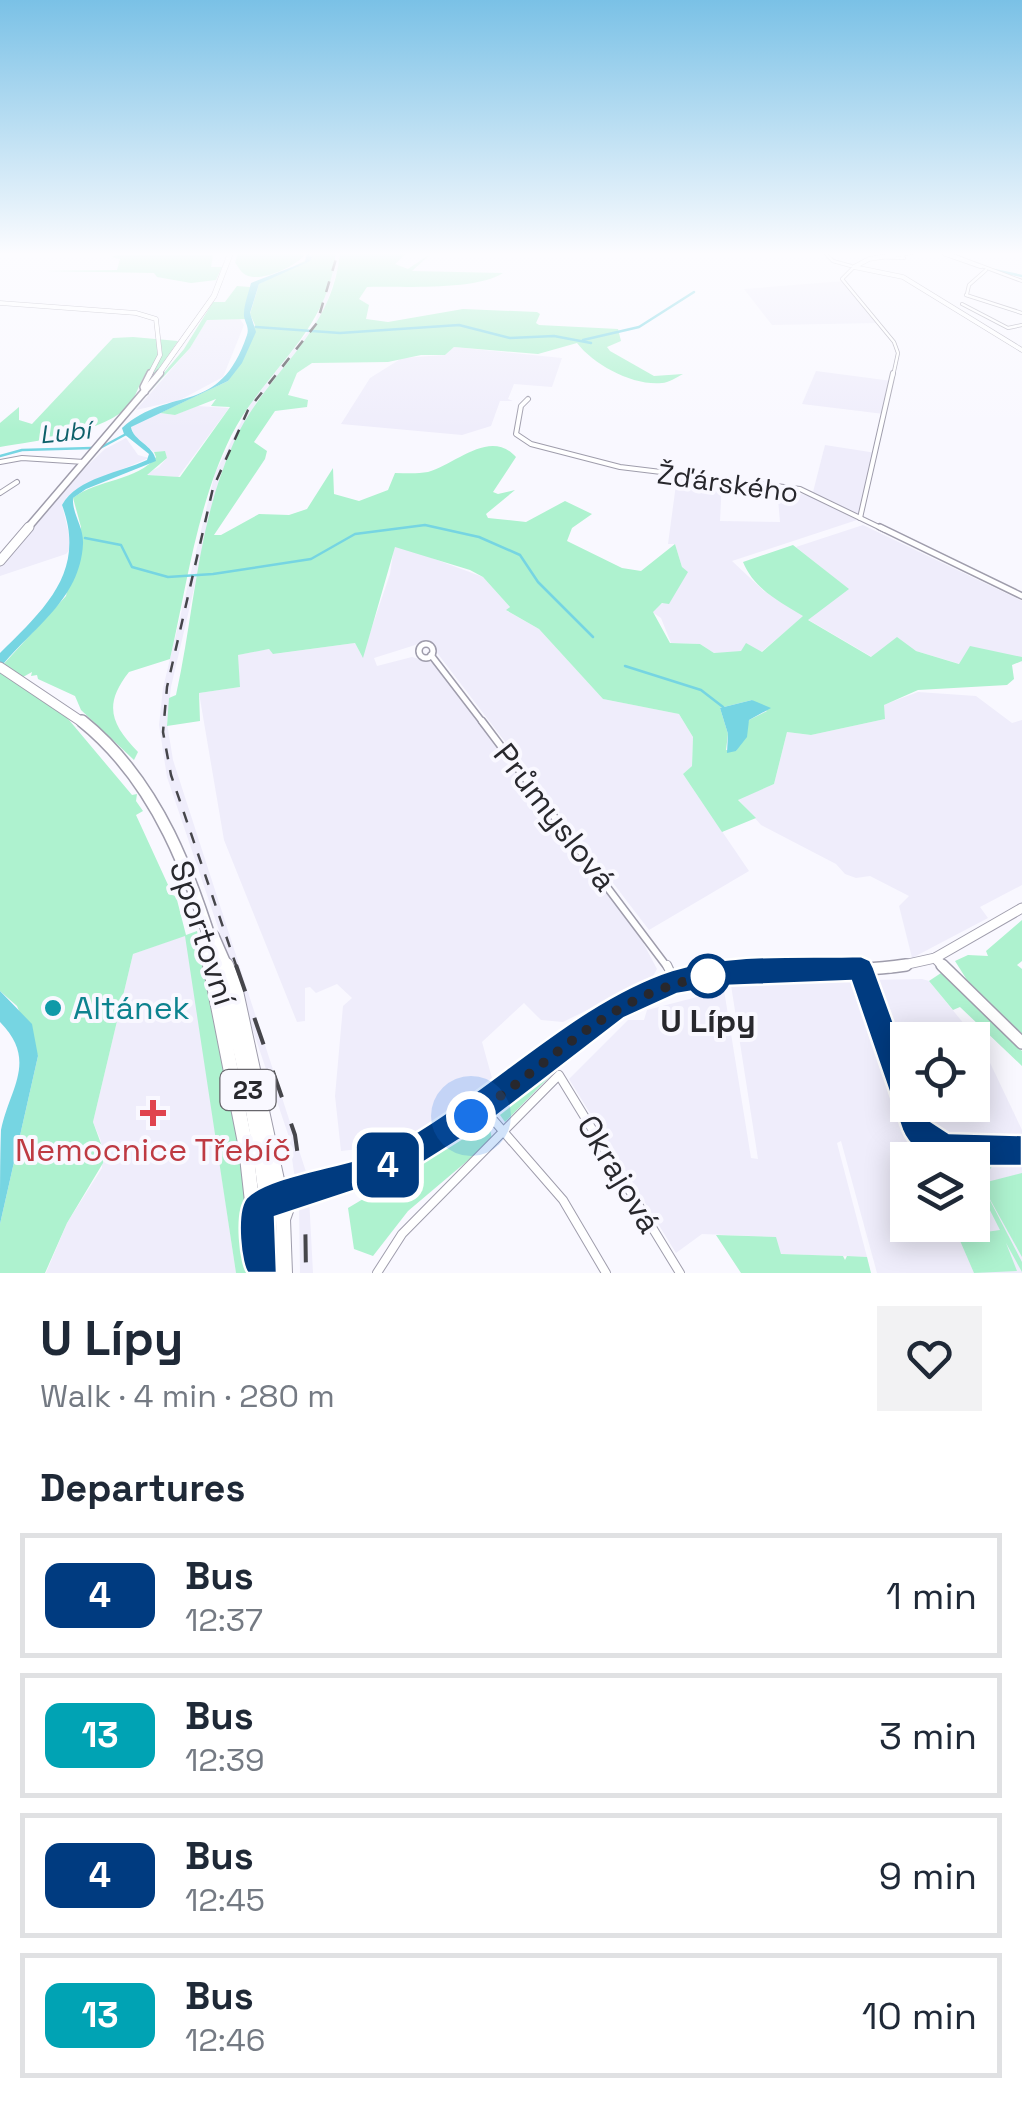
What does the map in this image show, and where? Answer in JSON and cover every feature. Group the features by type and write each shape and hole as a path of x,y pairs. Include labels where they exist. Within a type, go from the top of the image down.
{"main road":[{"path":"0,561 145,392 203,311"},
{"name":"Sportovní","path":"0,666 91,726 135,773 164,820 201,911 247,1087 266,1196 272,1273"},
{"path":"259,1210 404,1158 484,1108 614,1009 675,982 725,974 904,966 935,958 1022,908"},
{"path":"201,911 235,987 277,1180 283,1190 285,1273"},
{"path":"201,911 259,1210 260,1273"},
{"path":"935,958 1022,1043"}],"street":[{"path":"114,311 156,319 160,354 143,387 145,392"},
{"path":"860,518 898,350 868,311"},
{"path":"956,311 1022,350"},
{"path":"976,311 1008,328 1022,325"},
{"name":"Žďárského","path":"528,400 522,406 516,434 531,444 626,468 792,487 1022,596"},
{"path":"0,462 26,458 84,462"},
{"path":"0,493 13,484"},
{"name":"Průmyslová","path":"430,655 655,947 675,982"},
{"path":"861,968 917,1130 924,1138 948,1149 1022,1151"},
{"name":"Okrajová","path":"501,1132 559,1075 680,1273"},
{"path":"484,1108 563,1200 606,1273"},
{"path":"377,1273 402,1234 501,1132"}],"shaded area":[{"path":"318,311 324,311 320,323 257,401 221,473 171,687 167,723 173,760 308,1178 313,1273 300,1273 299,1208 289,1137 167,777 159,725 163,688 215,473 252,401 315,323"},
{"path":"761,311 870,311 880,323 772,325"},
{"path":"240,319 244,325 223,377 180,400 136,410 190,348 207,320"},
{"path":"454,347 562,358 552,387 514,384 508,399 513,401 500,401 491,426 462,435 341,424 370,378 402,358 445,355"},
{"path":"816,371 892,381 884,414 802,404"},
{"path":"197,406 229,408 178,477 145,475 167,458 164,451 154,452 134,435 131,426 160,413 175,415"},
{"path":"126,438 138,455 149,458 89,483 67,497 62,505 72,547 66,554 0,576 0,567 85,468 105,449"},
{"path":"825,445 876,453 860,518 813,492"},
{"path":"677,477 722,481 720,521 780,522 777,487 812,497 857,520 732,561 764,591 804,616 761,652 714,653 700,644 671,643 661,618 652,612 664,602 682,567 675,544 668,544"},
{"path":"863,525 1022,601 1022,665 1021,657 960,664 916,651 872,657 807,619 848,589 796,547"},
{"path":"394,547 483,577 510,607 507,611 539,629 603,699 679,714 693,737 692,766 683,774 749,871 649,930 428,641 374,658 377,666 412,657 433,663 640,937 657,969 652,978 563,1022 541,1020 524,1003 482,1042 492,1078 466,1104 395,1145 341,1151 335,1096 343,1006 352,998 337,984 316,993 305,988 305,1021 297,1022 224,840 199,693 240,687 237,655 355,643 362,656 390,574"},
{"path":"918,692 976,696 1012,723 1022,720 1022,885 980,907 988,918 912,958 899,906 909,896 870,876 856,878 845,874 836,864 761,825 738,799 774,784 787,732 811,735 885,719 883,705"},
{"name":"Nemocnice Třebíč","path":"186,935 236,1273 46,1273 67,1223 102,1168 101,1141 93,1122 133,954"},
{"path":"855,978 890,1085 890,1122 902,1122 908,1142 890,1142 890,1242 990,1242 990,1157 1022,1157 1022,1273 877,1273 841,1141 837,1143 867,1257 781,1254 775,1237 702,1234 676,1253 569,1079 628,1020 644,1020 647,1010 724,990 751,1158 758,1159 731,985"},
{"path":"868,980 929,981 962,1022 890,1022 890,1043"},
{"path":"990,1063 1022,1130 1022,1146 943,1142 925,1132 922,1122 990,1122"}],"green space":[{"path":"207,311 247,311 246,319 207,320 190,348 130,413 184,349"},
{"path":"317,311 245,412 219,462 194,546 170,659 129,672 116,694 116,723 138,752 134,760 81,710 75,696 38,679 37,675 31,676 32,672 14,682 64,714 132,795 137,794 136,801 143,811 136,815 169,887 168,894 176,896 186,935 197,931 238,1118 251,1273 236,1273 185,936 133,954 93,1122 104,1152 103,1163 67,1223 45,1273 0,1273 0,1224 38,1056 17,1006 0,991 0,668 66,596 81,527 73,498 139,471 156,457 154,452 165,451 167,458 147,475 180,477 230,407 211,406 216,399 175,415 160,413 228,381 255,325 250,314"},
{"path":"323,311 368,311 366,319 388,322 449,311 537,312 539,325 618,329 621,341 607,347 610,351 654,376 683,374 664,383 639,381 604,366 577,343 538,354 454,347 445,355 388,362 312,363 297,373 288,395 308,400 307,407 275,411 254,442 267,451 265,459 214,535 259,514 289,515 307,509 333,468 334,494 359,501 388,490 395,473 428,472 473,451 495,446 516,457 493,492 515,490 486,514 488,518 526,522 565,501 592,514 572,528 567,541 622,568 641,571 675,544 682,567 688,572 669,604 662,603 653,612 670,643 700,644 714,653 741,651 746,643 762,652 803,616 760,587 743,562 793,545 849,589 808,620 871,657 897,637 916,651 959,664 970,646 1022,657 1022,661 1012,665 1014,679 1007,685 918,690 884,705 885,719 811,735 787,732 774,784 738,800 756,818 722,832 683,774 692,766 693,737 679,714 603,699 539,629 506,610 510,607 483,577 395,547 363,658 355,643 238,655 240,687 199,693 200,721 167,726 169,698 176,695 204,535 222,473 247,417","holes":["752,700 767,711 749,720 736,751 726,750 728,734 720,708"]},
{"path":"113,338 178,341 156,373 145,375 132,401 119,414 70,434 0,447 0,423 19,407 19,420 32,424"},
{"path":"1022,920 1022,961 1017,965 1022,969 1022,1034 967,980 955,961 968,955 988,956 986,951"},
{"path":"941,973 1022,1051 1022,1066 990,1036 990,1022 976,1022 960,1007 953,1010 929,981"},
{"path":"597,1028 505,1122 495,1108 502,1099"},
{"path":"480,1121 490,1128 492,1140 408,1211 373,1256 354,1249 348,1208 415,1168"},
{"path":"1022,1158 1022,1162 995,1163 990,1169 990,1160"},
{"path":"1022,1173 1022,1257 990,1199 990,1181"},
{"path":"990,1200 1022,1262 1022,1272 1006,1243 1017,1271 974,1273 961,1242 990,1242 990,1231 1000,1230 990,1210"},
{"path":"716,1235 776,1237 781,1254 843,1256 845,1260 847,1256 867,1257 871,1273 741,1273"}],"water":[{"path":"244,311 250,311 256,332 242,363 228,381 131,427 156,461 73,498 83,544 73,581 52,612 0,668 0,653 46,605 65,570 69,550 62,505 89,482 147,460 149,454 122,428 141,415 193,396 223,378 236,361 247,335"},
{"path":"752,700 771,708 749,720 747,737 736,751 727,753 728,734 720,708"},
{"path":"0,991 32,1024 38,1056 0,1224 1,1130 19,1062 11,1036 0,1022"}],"waterway":[{"path":"583,340 639,327 664,311"},
{"path":"256,327 340,333 459,325 510,338 554,336 591,343"},
{"name":"Lubí","path":"100,448 128,433"},
{"name":"Lubí","path":"0,456 22,450 92,448"},
{"path":"85,538 121,545 132,567 168,577 311,559 355,534 425,525 479,537 520,555 538,582 593,637"},
{"path":"625,666 701,690 723,707"}],"railway":[{"path":"237,968 171,775 163,732 167,687 213,488 248,410 317,323 320,311"},
{"path":"236,965 295,1135 305,1206 306,1273"}],"bus line":[{"name":"4","path":"260,1273 256,1211 266,1203 394,1163 484,1108 614,1009 675,982 725,974 861,968 908,1111 924,1138 948,1149 1022,1151"}],"place":[{"name":"U Lípy","path":"708,976"},
{"name":"Altánek","path":"53,1008"},
{"name":"Nemocnice Třebíč","path":"153,1113"}],"route":[{"path":"471,1116 614,1009 675,982 708,976"}]}
